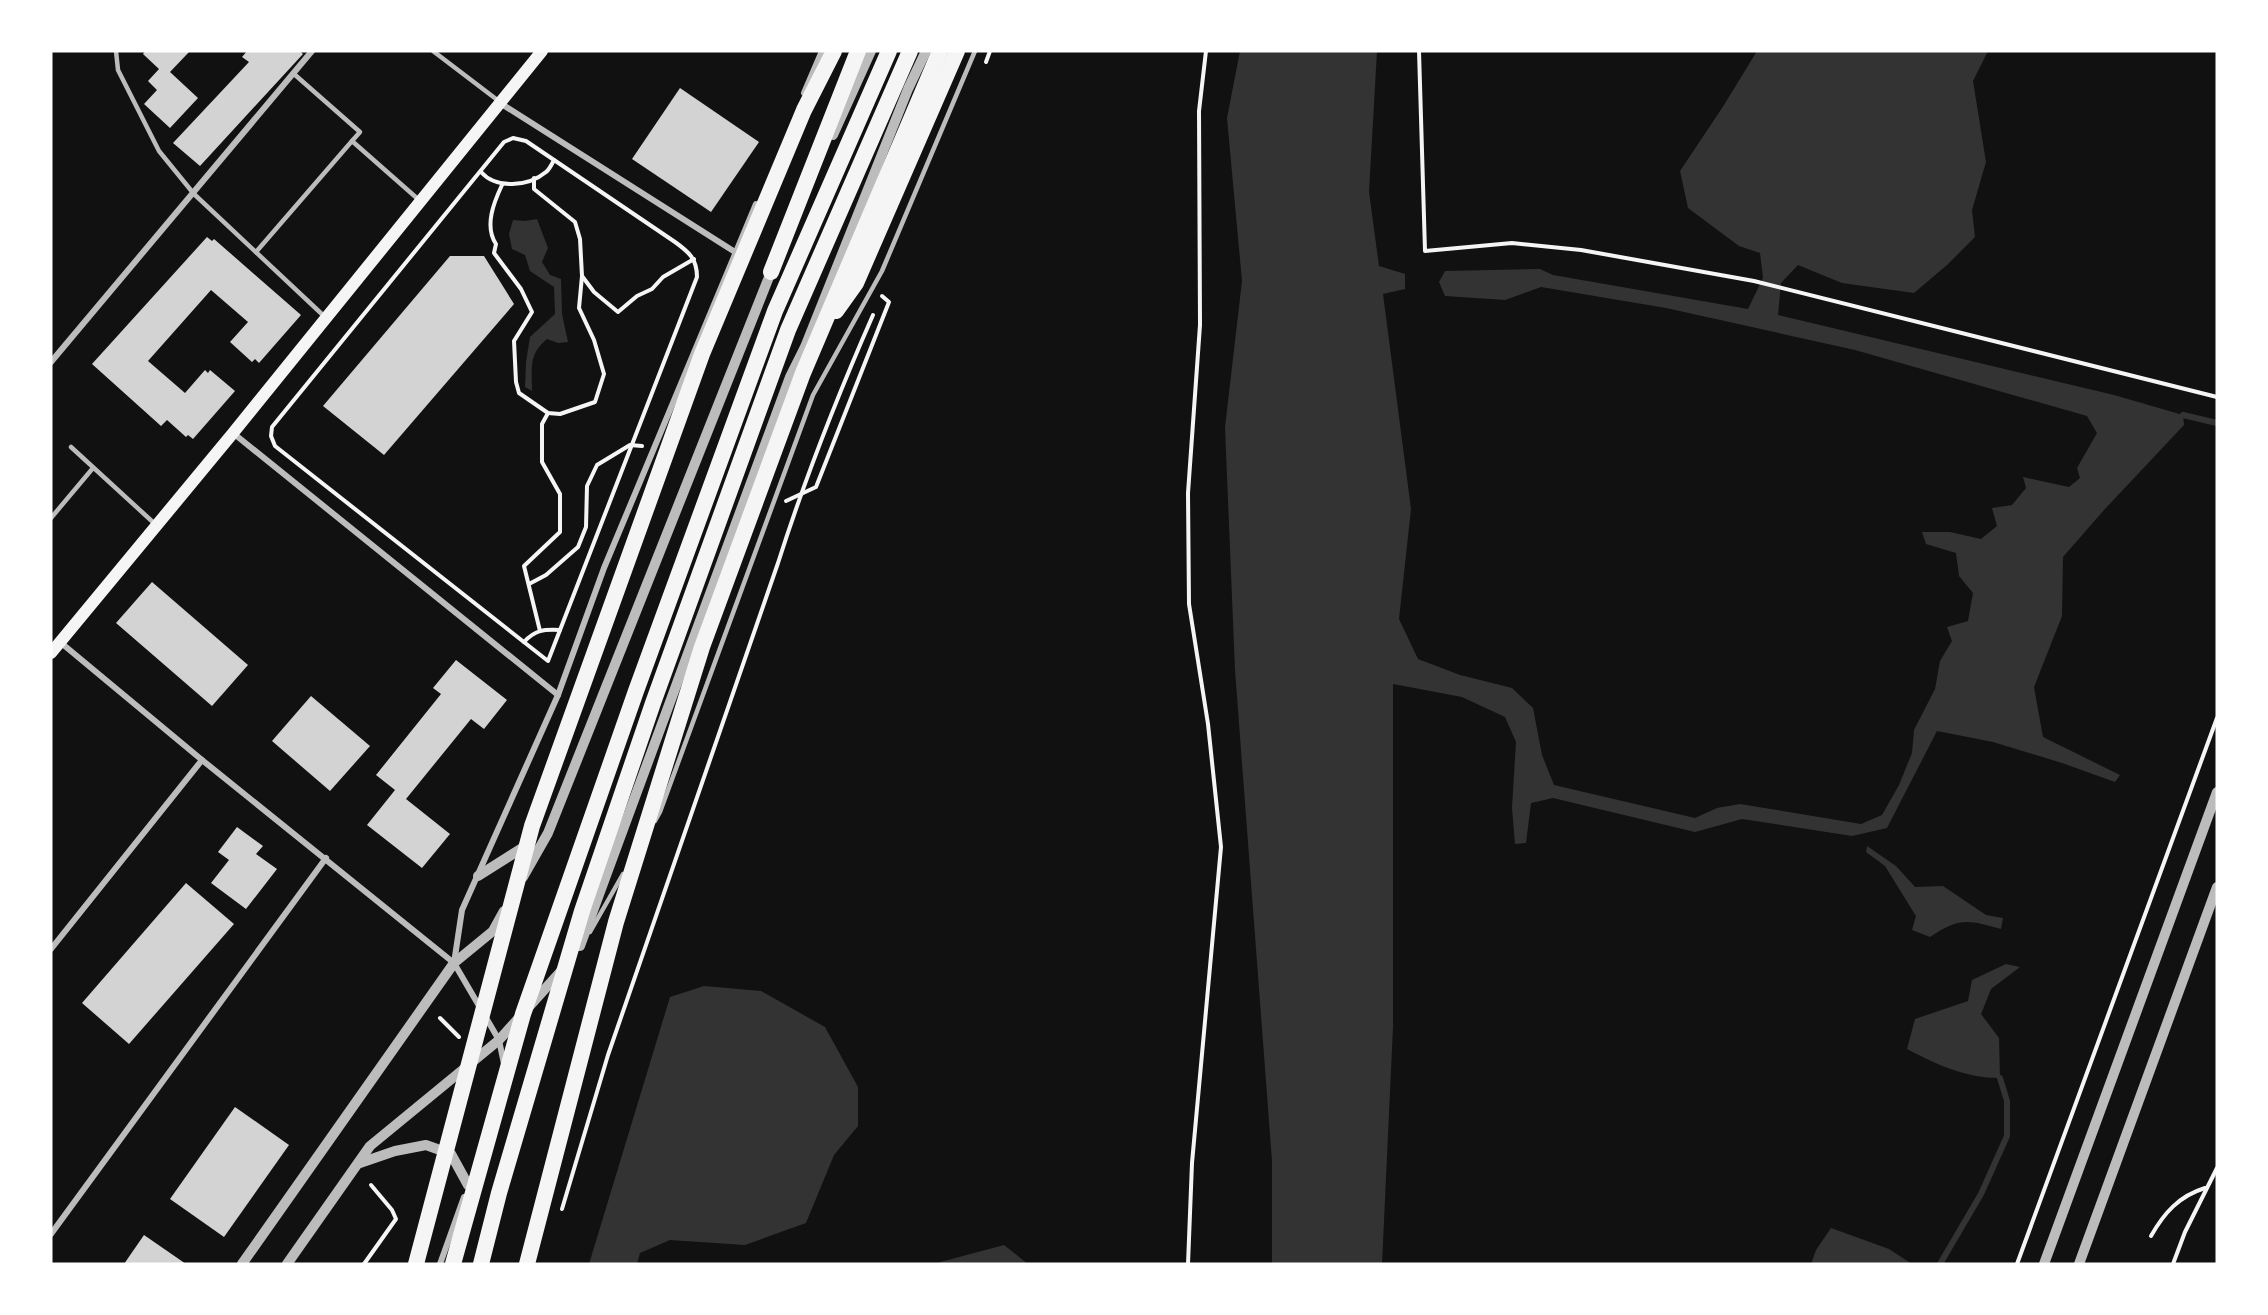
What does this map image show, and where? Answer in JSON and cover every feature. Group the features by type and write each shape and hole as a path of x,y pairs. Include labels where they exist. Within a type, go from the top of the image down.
{"highway":[{"path":"416,1264 532,826 702,354 804,111 834,51"},
{"path":"771,272 858,51"},
{"path":"453,1264 523,1014 636,691 775,311 889,51"},
{"path":"482,1264 499,1193 582,911 653,703 788,330 910,51"},
{"path":"527,1264 616,922 702,647 802,373 940,51"},
{"path":"805,347 835,313 856,283 957,51"}],"main road":[{"path":"51,653 56,643 233,433 542,51"}],"street":[{"path":"51,362 312,51"},
{"path":"770,171 822,51"},
{"path":"242,1264 454,963 493,931 548,833 771,272 871,51"},
{"path":"287,1264 360,1163 369,1146 499,1040 576,955 790,377 805,347 908,89 926,51"},
{"path":"500,102 735,252"},
{"path":"454,963 462,910 558,695 604,568 757,201"},
{"path":"233,433 558,695"},
{"path":"56,643 454,963 499,1040 509,1085 468,1185 440,1264"},
{"path":"51,949 202,760"},
{"path":"2044,1264 2217,792"},
{"path":"478,876 548,833"},
{"path":"51,1234 326,858"},
{"path":"2079,1264 2217,886"},
{"path":"360,1163 426,1145 451,1154 468,1185"}],"lane":[{"path":"116,51 118,70 159,151 194,194 325,317"},
{"path":"433,51 500,102"},
{"path":"576,955 660,812 813,394 882,271 975,51"},
{"path":"256,252 360,132 294,74"},
{"path":"352,141 420,201"},
{"path":"71,447 155,524"},
{"path":"51,518 93,468"}],"path":[{"path":"981,72 990,51"},
{"path":"1188,1264 1192,1164 1221,847 1208,724 1189,604 1188,493 1200,325 1199,111 1206,51"},
{"path":"1419,51 1425,251 1512,243 1581,250 1754,281 2217,397"},
{"path":"513,138 526,141 554,160 690,253 697,264 697,277 548,661 275,446 271,436 272,427 504,142 513,138"},
{"path":"481,172 488,180 502,184 520,183 547,172 554,160"},
{"path":"502,184 494,204 491,221 491,237 496,244 494,253 520,289 532,312 514,341 516,382 519,393 548,413 560,414 595,402 604,374 594,340 579,309 582,276 580,239 575,222 534,189 534,178"},
{"path":"582,276 594,292 618,312 637,296 652,289 663,277 694,260"},
{"path":"562,1210 608,1055 778,563 801,489 836,400 882,296"},
{"path":"540,631 524,566 560,532 560,494 542,462 542,424 548,413"},
{"path":"524,642 533,632 560,630"},
{"path":"2017,1264 2217,718"},
{"path":"440,1018 460,1038"},
{"path":"2173,1264 2205,1188 2217,1168"},
{"path":"364,1264 396,1219 392,1210 371,1185"},
{"path":"2151,1236 2165,1213 2189,1193 2205,1188"}],"shaded area":[{"path":"1240,51 1377,51 1369,192 1379,266 1405,274 1405,289 1383,294 1411,509 1399,619 1418,659 1460,675 1512,688 1533,708 1542,755 1554,785 1695,818 1717,808 1740,804 1861,824 1882,815 1899,785 1912,753 1914,730 1935,689 1940,661 1952,641 1947,627 1968,621 1973,593 1959,576 1956,553 1926,544 1922,532 1950,532 1981,539 1997,526 1992,508 2012,505 2026,488 2023,477 2069,487 2080,478 2077,468 2097,433 2087,416 1855,350 1666,308 1541,287 1505,300 1445,296 1439,282 1445,271 1540,269 1553,275 1748,309 1763,278 1760,253 1739,246 1688,208 1680,171 1757,51 1988,51 1973,81 1986,162 1972,210 1975,237 1914,293 1842,283 1798,265 1781,283 1778,315 2114,395 2183,415 2184,425 2063,557 2062,616 2034,687 2043,737 2120,775 2115,782 1993,742 1937,731 1887,828 1852,836 1742,819 1695,832 1553,798 1531,803 1526,843 1515,844 1512,808 1516,742 1505,717 1462,697 1393,684 1393,1027 1382,1264 1272,1264 1272,1161 1235,670 1225,427 1242,281 1227,118"},
{"path":"537,219 548,248 542,262 550,275 561,279 562,314 568,342 558,343 547,339 537,350 532,362 532,391 525,387 530,337 555,314 554,287 530,271 525,255 512,249 509,234 513,220"},
{"path":"1867,846 1896,866 1915,887 1943,886 1986,915 2003,918 2001,929 1964,922 1949,926 1930,937 1912,930 1916,916 1885,866 1866,852"},
{"path":"2006,964 2020,967 1991,989 1981,1014 1999,1038 2000,1078 1964,1073 1907,1049 1915,1019 1968,1001 1972,980"},
{"path":"704,986 761,991 825,1027 858,1087 858,1126 834,1155 806,1223 745,1245 670,1240 640,1253 637,1264 589,1264 670,997"},
{"path":"1831,1228 1889,1249 1912,1264 1811,1264 1816,1250"},
{"path":"1004,1245 1028,1264 933,1264"}],"building":[{"path":"145,51 190,51 170,72 198,98 170,128 144,104 157,90 148,81 159,69 143,54"},
{"path":"247,51 300,51 303,54 200,166 173,143 249,62 242,57"},
{"path":"680,88 759,142 711,212 632,159"},
{"path":"207,237 212,241 214,239 301,315 259,363 255,359 252,362 230,342 248,322 211,290 148,361 185,393 205,370 208,373 210,370 235,391 193,439 188,435 186,437 167,420 161,426 92,364"},
{"path":"450,256 484,256 514,304 384,455 323,406"},
{"path":"152,582 248,665 212,706 116,623"},
{"path":"456,660 507,700 484,729 471,719 406,799 450,834 422,868 367,825 395,790 376,775 441,694 433,688"},
{"path":"311,696 370,746 330,791 272,741"},
{"path":"237,827 263,846 256,854 277,869 246,909 211,883 229,860 218,852"},
{"path":"186,883 234,924 129,1044 82,1003"},
{"path":"235,1107 289,1145 224,1237 170,1199"},
{"path":"144,1235 186,1264 124,1264"}],"waterway":[{"path":"2183,415 2217,423"},
{"path":"1940,1264 1981,1194 2007,1136 2007,1101 2000,1078"}]}
